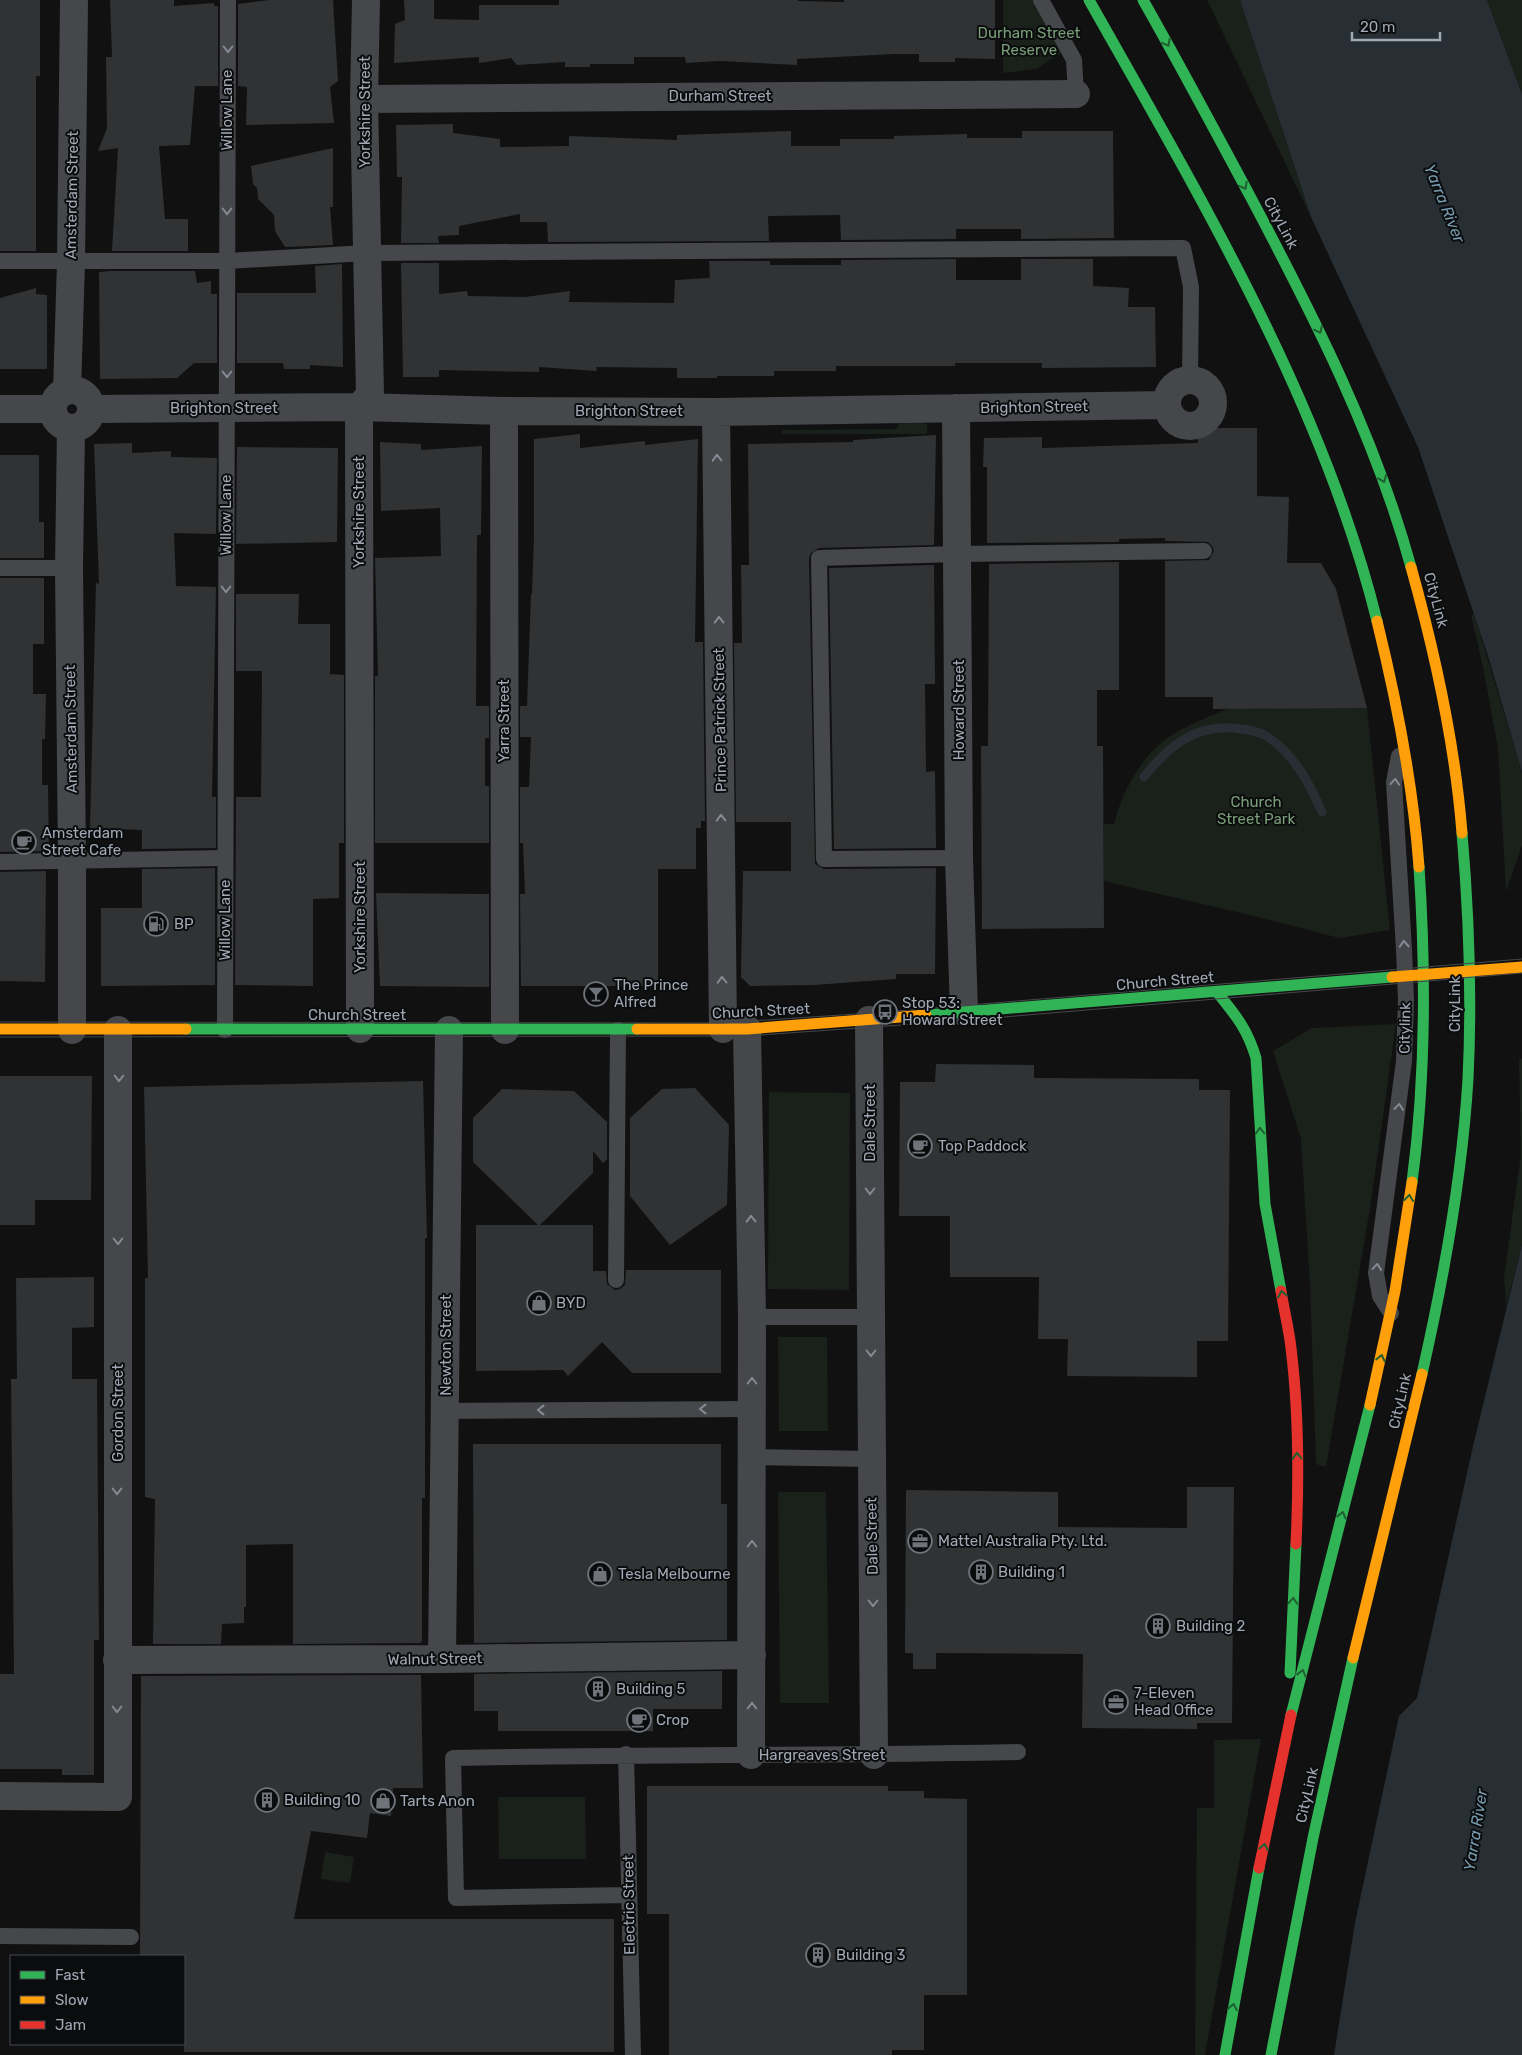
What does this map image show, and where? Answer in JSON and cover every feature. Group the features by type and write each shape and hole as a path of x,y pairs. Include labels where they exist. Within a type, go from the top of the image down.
{"main road":[{"path":"1089,0 1264,321 1317,437 1338,495 1378,624 1403,739 1421,876 1425,1026 1422,1092 1405,1227 1391,1313 1376,1380 1286,1737 1225,2055"},
{"name":"CityLink","path":"1143,0 1304,298 1342,378 1392,501 1428,628 1443,697 1456,768 1470,912 1470,1060 1465,1129 1449,1251 1418,1394 1360,1629 1314,1833 1271,2055"},
{"name":"Church Street","path":"0,1029 735,1029 869,1020 1522,967"},
{"path":"1217,992 1242,1023 1250,1037 1256,1058 1263,1188 1291,1347 1297,1435 1298,1505 1286,1737"}],"street":[{"name":"Amsterdam Street","path":"72,1030 69,568 64,409 71,262 74,0"},
{"name":"Yorkshire Street","path":"360,1029 359,408 370,395 364,99 366,0"},
{"name":"Durham Street","path":"364,99 1076,94"},
{"path":"1190,380 1205,384 1210,390 1214,405 1208,419 1194,427 1186,427 1173,419 1168,412 1167,405 1168,397 1176,384 1190,380"},
{"name":"Brighton Street","path":"64,409 73,390 83,394 90,403 91,409 227,407 716,412 1167,405"},
{"name":"Howard Street","path":"956,408 960,858 964,1012"},
{"path":"0,409 64,409"},
{"name":"Yarra Street","path":"504,411 505,1030"},
{"name":"Prince Patrick Street","path":"716,412 735,1029"},
{"name":"Dale Street","path":"869,1020 874,1755"},
{"path":"735,1029 752,1317 752,1755"},
{"name":"Gordon Street","path":"0,1796 118,1797 118,1030"},
{"name":"Newton Street","path":"442,1659 449,1030"},
{"name":"Walnut Street","path":"117,1660 442,1659 752,1655"}],"lane":[{"name":"Willow Lane","path":"225,1030 228,0"},
{"path":"1041,0 1074,60 1076,94"},
{"path":"0,261 227,261 367,254 1183,248 1191,287 1190,380"},
{"path":"960,858 824,859 819,558 1204,551"},
{"path":"0,568 69,568"},
{"name":"Citylink","path":"1391,1313 1380,1296 1376,1273 1404,1061 1404,958 1394,782 1403,739"},
{"path":"0,862 225,858"},
{"path":"616,1280 618,1030"},
{"path":"752,1317 871,1317"},
{"path":"445,1411 752,1409"},
{"path":"752,1457 872,1459"},
{"name":"Hargreaves Street","path":"629,1895 456,1898 453,1758 626,1754 874,1755 1018,1752"},
{"name":"Electric Street","path":"626,1754 633,2055"},
{"path":"0,1936 131,1937"}],"green space":[{"name":"Durham Street Reserve","path":"1003,0 1036,0 1061,53 1036,69 1003,73"},
{"path":"1207,0 1240,0 1311,217 1212,10"},
{"path":"1487,0 1522,0 1522,94"},
{"path":"901,421 927,424 927,434 782,434 782,430 896,429"},
{"path":"1474,614 1522,772 1522,845 1506,892 1498,748 1471,615"},
{"name":"Church Street Park","path":"1229,708 1367,708 1390,930 1339,938 1104,881 1104,824 1114,824 1123,798 1136,772 1153,750 1175,733"},
{"path":"1396,1024 1370,1208 1326,1467 1316,1464 1310,1284 1301,1139 1273,1051 1312,1028"},
{"path":"1519,1058 1522,1059 1522,1245 1506,1307 1504,1277 1521,1155"},
{"path":"769,1092 850,1093 849,1290 768,1289"},
{"path":"778,1337 827,1337 828,1431 779,1431"},
{"path":"778,1492 826,1492 829,1703 780,1703"},
{"path":"1261,1739 1205,2055 1195,2055 1197,1808 1214,1808 1214,1740"},
{"path":"498,1797 585,1797 586,1859 499,1859"},
{"path":"325,1852 354,1857 350,1883 321,1879"}],"water":[{"name":"Yarra River","path":"1240,0 1487,0 1522,94 1522,772 1488,656 1418,447 1311,217"},
{"name":"Yarra River","path":"1522,1245 1522,2055 1334,2055 1355,1923 1399,1716 1417,1698 1474,1442"}],"building":[{"path":"0,0 40,0 40,76 36,76 36,251 0,251"},
{"path":"110,0 174,0 174,6 214,3 214,6 218,6 218,86 195,86 190,145 159,146 165,219 188,219 188,251 112,251 118,148 98,151 107,128 106,57 112,57"},
{"path":"269,0 333,0 338,81 330,87 334,123 246,125 247,87 238,86 238,4"},
{"path":"404,0 434,0 434,19 479,20 479,5 559,5 559,0 798,0 844,2 844,0 995,0 995,59 955,58 955,62 919,62 919,54 895,54 797,59 797,65 719,61 686,63 685,57 634,57 634,64 590,64 590,67 565,67 565,62 517,65 511,58 479,63 479,57 394,63 395,24 405,20"},
{"path":"453,124 453,133 500,139 500,147 569,146 569,136 677,140 677,135 791,131 791,146 840,146 840,139 894,139 894,136 967,134 967,138 1022,138 1022,131 1113,131 1114,238 1021,239 1021,229 956,229 956,239 841,240 840,215 768,216 769,241 548,242 547,222 520,222 520,214 459,226 459,235 438,236 439,243 401,243 402,177 397,177 396,125"},
{"path":"333,148 333,207 330,207 333,245 285,247 275,231 274,215 258,199 257,188 253,184 251,166"},
{"path":"956,259 956,280 1021,280 1021,259 1093,259 1093,286 1129,288 1128,307 1155,307 1156,367 1042,368 1042,363 955,363 955,366 836,366 836,371 774,371 774,376 677,378 677,368 596,367 597,371 539,367 539,372 439,370 439,377 403,377 401,263 439,263 439,294 467,291 468,296 525,297 570,291 569,302 674,303 675,280 710,278 709,261 770,261 770,265 841,265 841,260"},
{"path":"342,264 343,367 310,365 310,369 284,369 283,363 237,363 237,293 316,293 315,266"},
{"path":"195,271 197,283 211,281 211,294 217,294 217,363 194,363 177,378 100,379 99,272"},
{"path":"36,288 36,294 47,295 47,369 0,369 0,298"},
{"path":"1198,428 1257,428 1257,496 1289,497 1287,563 1321,563 1336,589 1367,708 1213,709 1213,697 1165,697 1165,561 1209,560 1214,551 1208,542 1165,541 1165,538 1119,539 1119,542 987,543 987,467 983,467 984,438 1042,437 1042,448 1198,443"},
{"path":"580,434 580,448 645,441 645,445 698,439 695,642 703,642 705,821 701,821 701,828 696,828 696,869 658,869 658,986 521,986 520,894 525,894 523,843 520,843 520,787 529,787 531,737 520,737 520,706 527,706 534,536 534,439"},
{"path":"936,435 934,545 819,548 811,553 809,558 815,864 824,869 936,868 935,974 896,974 896,979 814,985 750,986 741,977 743,871 791,871 791,822 736,822 734,643 742,643 741,565 749,565 748,444 853,442 853,440"},
{"path":"380,442 421,444 421,450 482,446 481,535 477,535 476,706 489,706 489,738 485,738 485,786 489,786 489,843 375,843 375,676 378,676 375,558 441,556 440,508 381,511"},
{"path":"132,443 132,453 171,451 171,457 217,458 216,534 174,533 176,586 216,587 212,797 216,797 216,848 142,849 142,830 90,828 96,583 99,584 94,444"},
{"path":"237,447 338,448 337,542 236,544"},
{"path":"0,455 39,455 39,522 44,522 44,558 0,558"},
{"path":"1119,562 1119,690 1097,690 1097,746 1103,746 1104,928 982,929 981,746 988,746 989,564"},
{"path":"934,565 935,684 925,684 926,772 935,771 936,848 834,849 829,568"},
{"path":"0,578 44,578 44,644 33,644 33,694 46,694 45,739 42,739 42,785 48,785 49,851 0,852"},
{"path":"236,594 299,594 298,624 330,624 330,674 344,675 344,843 339,843 339,898 313,899 313,986 235,985 236,797 261,797 262,671 236,671"},
{"name":"BP","path":"215,868 215,985 101,986 101,908 142,908 142,869"},
{"path":"46,871 45,982 0,981 0,872"},
{"path":"376,893 489,894 489,987 380,986"},
{"path":"936,1064 1034,1065 1034,1078 1199,1079 1199,1090 1230,1090 1228,1341 1197,1341 1197,1377 1067,1376 1068,1339 1038,1339 1039,1277 950,1277 950,1216 899,1216 900,1082 935,1082"},
{"path":"0,1076 92,1076 91,1200 35,1200 35,1225 0,1225"},
{"path":"423,1081 427,1238 425,1238 425,1498 422,1498 422,1641 420,1643 293,1644 293,1544 246,1545 246,1607 244,1607 244,1623 222,1624 221,1644 153,1644 155,1499 145,1497 145,1278 148,1278 144,1087"},
{"path":"695,1088 729,1125 727,1205 670,1245 630,1196 630,1118 662,1089"},
{"path":"502,1089 574,1091 607,1122 607,1159 603,1163 593,1151 593,1173 540,1225 593,1225 593,1271 606,1271 607,1284 615,1290 625,1285 626,1270 721,1270 721,1373 632,1373 602,1342 568,1376 563,1370 476,1371 476,1225 538,1225 473,1162 473,1118"},
{"path":"94,1277 94,1327 72,1328 72,1379 97,1379 99,1640 94,1640 94,1775 62,1775 62,1769 0,1769 0,1674 14,1674 11,1379 17,1379 16,1278"},
{"name":"Tesla Melbourne","path":"473,1444 721,1444 721,1504 727,1504 727,1640 474,1643"},
{"path":"1187,1487 1234,1487 1232,1723 1197,1723 1197,1729 1082,1728 1083,1654 936,1653 936,1669 913,1669 913,1653 905,1653 906,1490 1058,1492 1058,1527 1187,1528"},
{"name":"Building 5","path":"722,1671 722,1709 653,1709 653,1731 498,1731 498,1711 474,1711 474,1674"},
{"path":"421,1675 423,1788 393,1788 391,1816 370,1813 367,1838 311,1831 294,1919 614,1919 614,2052 184,2052 185,1955 140,1955 141,1676"},
{"name":"Building 3","path":"647,1786 888,1786 888,1791 924,1791 924,1798 967,1799 967,1995 924,1995 924,2050 892,2050 892,2055 669,2055 669,1914 647,1914"}],"waterway":[{"path":"1144,777 1164,755 1186,738 1211,729 1251,730 1263,734 1276,743 1292,760 1306,780 1322,812"}],"tram line":[{"path":"0,1022 723,1023 885,1012 1522,959"},
{"path":"0,1037 746,1036 957,1021 1522,973"}],"traffic: fast":[{"path":"1089,0 1214,224 1291,380 1325,459 1354,539 1377,621"},
{"path":"1143,0 1250,196 1297,286 1341,377 1380,471 1411,567"},
{"path":"1422,1374 1438,1301 1457,1191 1468,1079 1470,1018 1469,956 1462,833"},
{"path":"1412,1182 1420,1103 1424,986 1419,867"},
{"path":"926,1015 1392,977"},
{"path":"1217,992 1245,1030 1256,1058 1265,1204 1281,1291"},
{"path":"186,1029 637,1029"},
{"path":"1291,1715 1370,1405"},
{"path":"1290,1673 1296,1544"},
{"path":"1271,2055 1313,1838 1353,1658"},
{"path":"1225,2055 1259,1868"}],"traffic: slow":[{"path":"1411,567 1443,698 1459,799 1462,833"},
{"path":"1377,621 1403,743 1413,805 1419,867"},
{"path":"1392,977 1522,967"},
{"path":"637,1029 747,1029 926,1015"},
{"path":"0,1029 186,1029"},
{"path":"1370,1405 1395,1291 1412,1182"},
{"path":"1353,1658 1422,1374"}],"traffic: jam":[{"path":"1281,1291 1290,1341 1296,1397 1298,1471 1296,1544"},
{"path":"1259,1868 1291,1715"}],"place":[{"name":"Amsterdam Street Cafe","path":"24,842"},
{"name":"BP","path":"156,924"},
{"name":"The Prince Alfred","path":"596,994"},
{"name":"Stop 53: Howard Street","path":"885,1012"},
{"name":"Top Paddock","path":"920,1146"},
{"name":"BYD","path":"539,1303"},
{"name":"Mattel Australia Pty. Ltd.","path":"920,1541"},
{"name":"Building 1","path":"981,1572"},
{"name":"Tesla Melbourne","path":"600,1574"},
{"name":"Building 2","path":"1158,1626"},
{"name":"Building 5","path":"598,1689"},
{"name":"7-Eleven Head Office","path":"1116,1702"},
{"name":"Crop","path":"639,1720"},
{"name":"Building 10","path":"267,1800"},
{"name":"Tarts Anon","path":"383,1801"},
{"name":"Building 3","path":"818,1955"}]}
